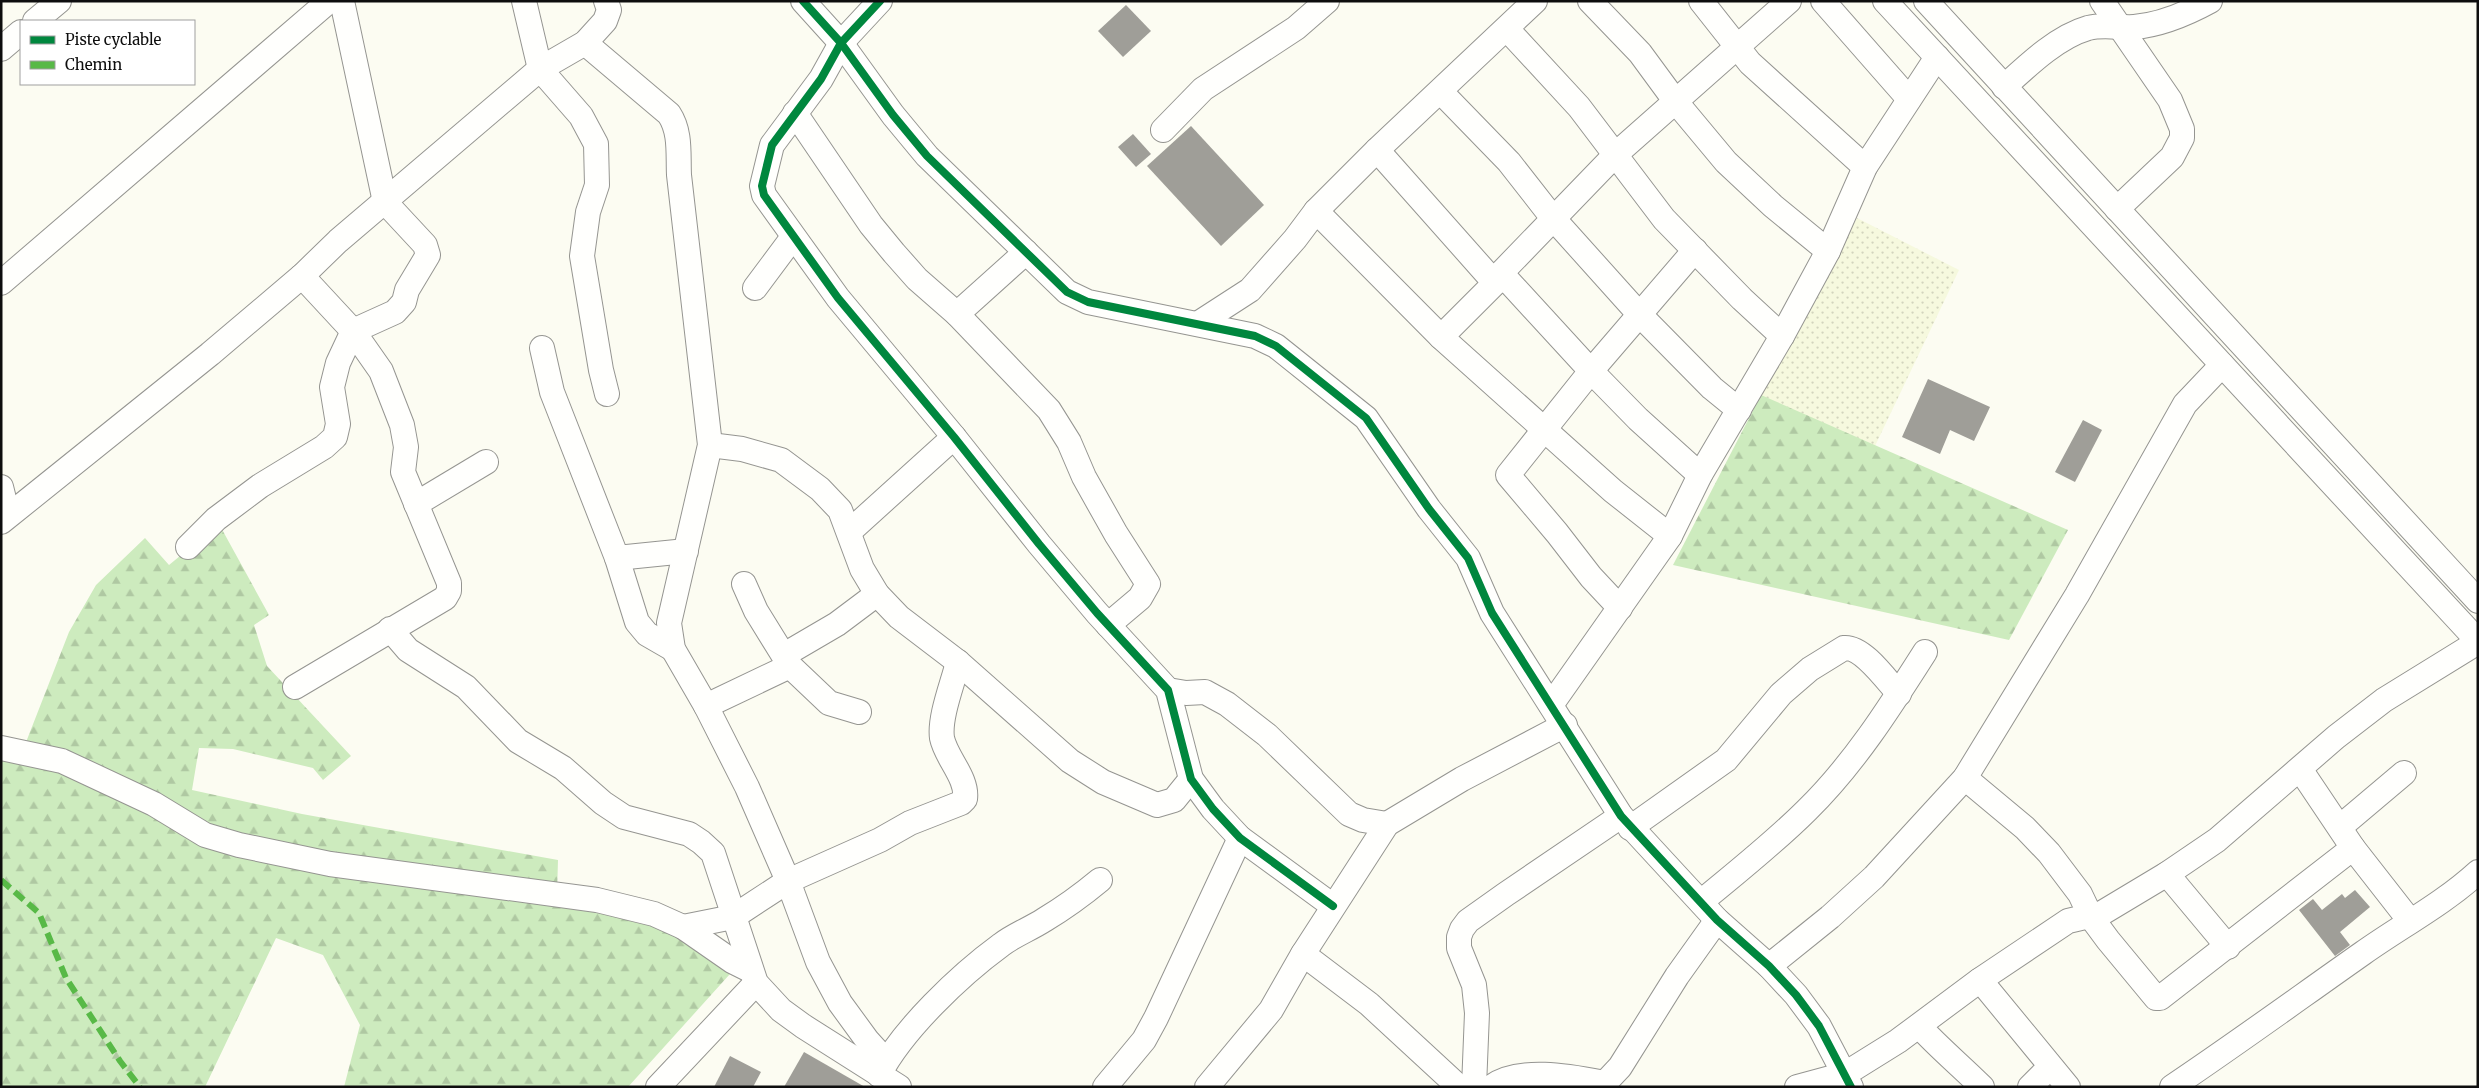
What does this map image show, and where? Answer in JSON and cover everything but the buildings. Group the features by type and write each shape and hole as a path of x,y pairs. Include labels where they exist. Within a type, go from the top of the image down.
{"street":[{"path":"36,20 59,1"},
{"path":"1,283 330,1"},
{"path":"188,547 216,519 260,486 324,447 335,437 338,424 332,387 338,363 353,331 395,312 404,302 407,290 428,255 425,245 385,202 342,1"},
{"path":"524,1 540,69 581,116 596,144 597,185 588,212 582,256 601,370 608,394"},
{"path":"5,518 210,354 302,276 338,241 540,69 585,43 606,21 609,10 606,1"},
{"path":"803,1 841,42 893,114 927,156 1067,292 1078,298 1255,336 1276,346 1366,418 1391,451 1429,509 1468,558 1481,584 1492,613 1626,822 1717,920 1770,966 1796,995 1819,1026 1848,1080"},
{"path":"880,1 841,42 821,79 772,145 762,186 769,203 838,298 954,437 1039,544 1108,625 1168,690 1191,779 1213,809 1240,838 1334,906"},
{"path":"1163,130 1203,89 1296,28 1327,1"},
{"path":"1199,323 1250,290 1290,246 1316,211 1377,150 1441,92 1535,1"},
{"path":"1590,1 1640,53 1676,102 1726,162 1773,206 1828,251"},
{"path":"1701,1 1736,48 1832,139 1865,167"},
{"path":"1441,337 1498,278 1552,217 1616,154 1789,1"},
{"path":"1822,1 1909,99"},
{"path":"1797,1087 1848,1080 1980,980 2068,921 2102,913 2167,874 2217,840 2300,768 2384,700 2478,641 1885,1"},
{"path":"1926,1 2478,601"},
{"path":"2088,28 2092,20 2095,1"},
{"path":"2102,1 2170,100 2182,129 2182,138 2172,157 2117,209"},
{"path":"2004,87 2033,61 2060,42 2088,28 2145,25 2178,15 2210,1"},
{"path":"1507,29 1579,107 1664,219 1742,299 1782,336"},
{"path":"1,49 20,33"},
{"path":"585,43 669,114 675,122 678,135 679,175 710,445 669,623 673,650 706,706 747,787 788,881 818,962 840,1003 867,1040 888,1074"},
{"path":"1552,705 1670,536 1700,475 1782,336 1828,251 1865,167 1937,57"},
{"path":"1441,92 1509,162 1552,217 1640,315 1712,388 1739,410"},
{"path":"795,113 871,225 917,279 957,314 1049,410 1069,442 1084,477 1116,534 1143,573 1148,584 1146,590 1108,625"},
{"path":"1377,150 1498,278 1591,372 1638,419 1700,475"},
{"path":"1316,211 1441,337 1613,491 1670,536"},
{"path":"755,288 793,238"},
{"path":"1620,608 1591,577 1557,532 1508,478 1508,472 1695,250"},
{"path":"957,314 1026,252"},
{"path":"295,687 445,598 449,591 449,583 403,472 406,446 402,425 381,371 353,331 302,276"},
{"path":"542,348 552,392 617,558 637,622 648,634 673,650"},
{"path":"1770,966 1830,917 1874,877 1965,778 2077,595 2185,404 2222,365"},
{"path":"850,531 954,437"},
{"path":"710,445 742,449 781,460 820,489 840,510 850,531 862,569 877,594 899,616 958,662 1070,761 1103,782 1157,805 1174,800 1191,779"},
{"path":"416,504 486,462"},
{"path":"1,487 5,518"},
{"path":"617,558 686,551"},
{"path":"744,584 756,612 787,660 829,703 859,712"},
{"path":"706,706 787,660 877,594"},
{"path":"390,629 408,650 466,687 518,741 563,768 610,808 624,817 689,834 713,853 753,976"},
{"path":"1474,1087 1477,1013 1474,985 1459,948 1459,937 1468,921 1506,894 1726,760 1780,694 1810,669 1844,648 1849,648 1861,654 1898,694"},
{"path":"1701,902 1807,810 1840,774 1898,694 1924,652"},
{"path":"683,928 734,917 788,881 880,840 910,823 944,811 965,799 964,789 942,737 942,724 958,662"},
{"path":"1168,690 1186,693 1205,692 1227,704 1267,735 1348,814 1363,820 1387,824"},
{"path":"1207,1087 1271,1010 1303,954 1387,824 1462,779 1565,725"},
{"path":"1,748 62,761 154,804 205,835 239,845 330,864 597,900 654,914 683,928 753,976 781,1010 888,1074"},
{"path":"2300,768 2354,848 2410,921"},
{"path":"2340,827 2404,774"},
{"path":"1965,778 2035,837 2066,873 2080,894 2091,917 2123,961 2152,996 2158,998 2228,947 2354,848"},
{"path":"1104,1087 1144,1040 1240,838"},
{"path":"2179,1084 2410,921 2458,890 2478,872"},
{"path":"2167,874 2228,947"},
{"path":"888,1074 924,1015 985,958 1002,944 1070,904 1100,880"},
{"path":"1491,1087 1501,1079 1556,1075 1609,1085 1677,976 1717,920"},
{"path":"1303,954 1369,1004 1459,1087"},
{"path":"658,1087 753,976"},
{"path":"1980,980 2050,1068 2068,1087"},
{"path":"1919,1026 1938,1047 1952,1056 1982,1087"},
{"path":"2030,1087 2050,1068"}],"green space":[{"path":"1857,218 1959,270 1875,446 1761,396"},
{"path":"1761,395 2068,530 2009,640 1673,565"},
{"path":"219,524 269,615 254,625 267,666 351,756 323,780 313,768 233,749 199,748 192,790 302,814 558,860 557,894 748,954 628,1087 344,1087 360,1025 323,955 276,938 205,1087 1,1087 1,750 21,755 69,632 96,585 145,538 169,565"}],"marked path":[{"path":"1,880 39,913 66,978 120,1061 140,1087"}],"cycle path":[{"path":"803,1 841,43 893,115 927,156 1067,292 1088,302 1255,336 1276,346 1366,418 1429,509 1468,558 1492,613 1621,816 1717,920 1769,966 1796,995 1819,1026 1851,1087"},
{"path":"880,1 841,43 821,79 772,145 762,186 764,195 838,298 1097,613 1168,690 1191,779 1213,809 1240,838 1333,906"}]}
